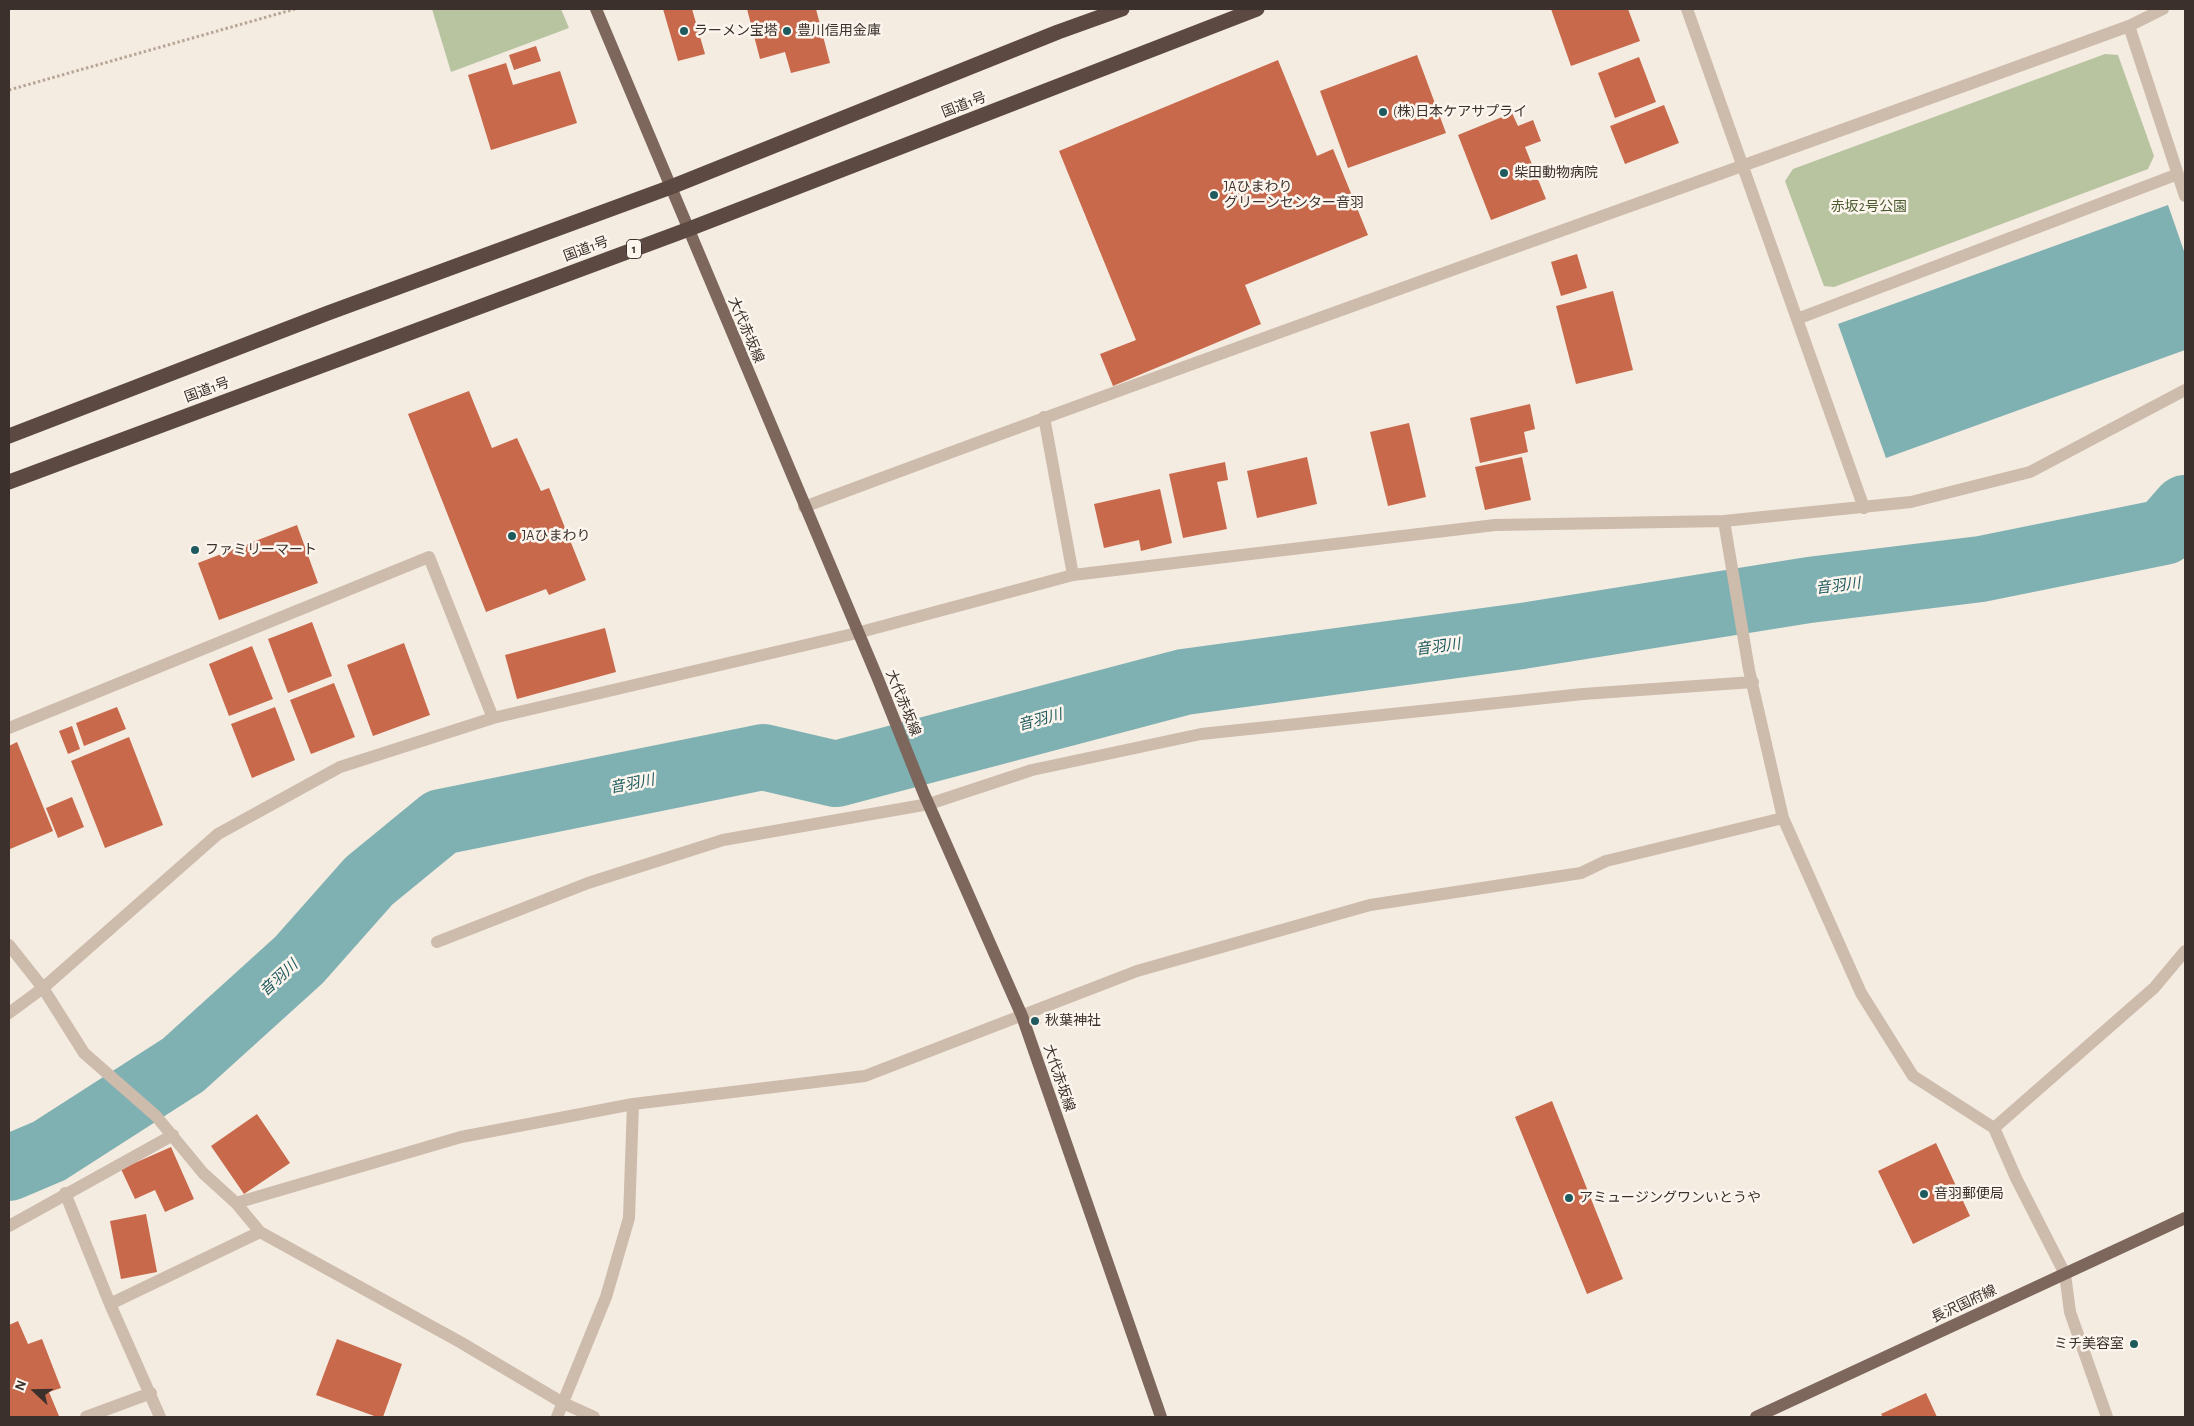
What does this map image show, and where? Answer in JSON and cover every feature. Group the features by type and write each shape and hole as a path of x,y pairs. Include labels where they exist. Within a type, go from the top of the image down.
{"highway":[{"name":"国道1号","path":"9,436 338,310 671,187 1058,32 1122,9"},
{"name":"国道1号","path":"9,482 689,229 1257,9"}],"main road":[{"name":"大代赤坂線","path":"596,9 857,633 878,679 926,799 1022,1016 1161,1417"},
{"name":"長沢国府線","path":"1756,1417 2185,1218"}],"street":[{"path":"1687,9 1864,508"},
{"path":"804,507 1044,417 1743,167 2129,26 2163,9"},
{"path":"2129,26 2185,196"},
{"path":"1797,319 2178,174"},
{"path":"9,1013 43,988 218,834 340,767 493,718 857,633 1073,575 1495,525 1724,521 1911,502 2030,472 2185,390"},
{"path":"1044,417 1073,575"},
{"path":"1724,521 1751,676 1783,818 1861,993 1913,1076 1994,1128 2016,1178 2065,1274 2070,1312 2106,1417"},
{"path":"9,728 429,557 493,718"},
{"path":"436,942 588,883 723,840 926,799 1032,770 1201,734 1751,676"},
{"path":"236,1203 461,1137 633,1104 865,1076 1137,970 1370,905 1581,873 1606,861 1783,818"},
{"path":"9,945 43,988 84,1053 156,1116 203,1173 236,1203 260,1232 460,1342 563,1403 594,1417"},
{"path":"1994,1128 2154,988 2185,951"},
{"path":"557,1417 606,1297 629,1218 633,1104"},
{"path":"9,1226 173,1135"},
{"path":"66,1193 110,1304 160,1417"},
{"path":"110,1304 260,1232"},
{"path":"86,1417 151,1393"}],"path":[{"path":"9,90 295,9"}],"green space":[{"path":"432,9 561,9 569,28 451,72"},
{"name":"赤坂2号公園","path":"2105,54 2118,55 2154,156 2148,169 1834,287 1824,286 1785,181 1793,169"}],"water":[{"path":"2168,205 2185,254 2185,350 1886,458 1838,324"}],"building":[{"name":"ラーメン宝塔","path":"663,9 692,9 705,54 678,61"},
{"name":"豊川信用金庫","path":"747,9 816,9 830,63 791,73 785,52 760,59"},
{"path":"1551,9 1628,9 1640,41 1571,66"},
{"path":"536,46 541,61 514,70 509,55"},
{"name":"(株)日本ケアサプライ","path":"1417,55 1446,133 1348,168 1320,91"},
{"path":"1639,57 1656,102 1615,118 1598,73"},
{"name":"JAひまわり グリーンセンター音羽","path":"1278,60 1317,156 1333,149 1368,235 1245,285 1261,324 1113,386 1100,354 1136,340 1059,151"},
{"path":"506,63 513,85 560,71 577,123 491,150 468,75"},
{"path":"1664,105 1679,143 1625,164 1610,126"},
{"name":"柴田動物病院","path":"1512,113 1518,126 1533,120 1541,141 1525,147 1546,199 1491,220 1458,135"},
{"path":"1577,254 1587,288 1561,296 1551,262"},
{"path":"1613,291 1633,370 1576,384 1556,306"},
{"name":"JAひまわり","path":"469,391 492,448 517,438 541,491 549,488 586,580 549,595 546,589 486,612 408,414"},
{"path":"1530,404 1535,429 1524,432 1528,452 1480,463 1470,418"},
{"path":"1409,423 1426,497 1388,506 1370,432"},
{"path":"1307,457 1317,504 1257,518 1247,471"},
{"path":"1522,457 1531,500 1485,510 1475,467"},
{"path":"1225,462 1228,480 1217,482 1227,529 1183,538 1169,474"},
{"path":"1160,489 1172,543 1141,551 1139,540 1104,548 1094,504"},
{"path":"297,525 318,583 219,620 198,563"},
{"path":"312,622 332,676 288,693 268,639"},
{"path":"605,628 616,672 517,699 505,655"},
{"path":"404,643 430,715 373,736 347,665"},
{"path":"252,646 273,699 229,716 209,664"},
{"path":"334,683 355,737 311,754 290,700"},
{"path":"117,707 126,729 84,746 76,723"},
{"path":"275,707 295,760 252,778 231,724"},
{"path":"72,726 80,749 68,754 59,731"},
{"path":"129,737 163,825 105,848 71,761"},
{"path":"17,742 53,831 10,849 9,746"},
{"path":"72,797 84,827 58,838 46,808"},
{"name":"秋葉神社","path":"1038,1016 1041,1023 1031,1026 1029,1019"},
{"name":"アミュージングワンいとうや","path":"1552,1101 1623,1279 1587,1294 1515,1117"},
{"path":"257,1114 290,1163 244,1194 211,1146"},
{"path":"1936,1143 1970,1216 1913,1244 1878,1171"},
{"path":"171,1147 194,1199 165,1212 155,1190 135,1199 121,1169"},
{"path":"146,1214 157,1272 121,1279 110,1221"},
{"path":"18,1321 28,1344 42,1339 61,1388 49,1392 59,1416 9,1417 9,1325"},
{"path":"337,1339 402,1364 383,1417 377,1417 316,1395"},
{"path":"1926,1393 1937,1417 1883,1417 1881,1414"}],"waterway":[{"name":"音羽川","path":"9,1168 49,1151 183,1065 299,960 369,881 441,822 763,757 836,774 1184,682 1522,636 1809,590 1981,569 2164,532 2185,508"}],"place":[{"name":"ラーメン宝塔","path":"684,31"},
{"name":"豊川信用金庫","path":"787,31"},
{"name":"(株)日本ケアサプライ","path":"1383,112"},
{"name":"柴田動物病院","path":"1504,173"},
{"name":"JAひまわり グリーンセンター音羽","path":"1214,195"},
{"name":"JAひまわり","path":"512,536"},
{"name":"ファミリーマート","path":"195,550"},
{"name":"秋葉神社","path":"1035,1021"},
{"name":"音羽郵便局","path":"1924,1194"},
{"name":"アミュージングワンいとうや","path":"1569,1198"},
{"name":"ミチ美容室","path":"2134,1344"}]}
